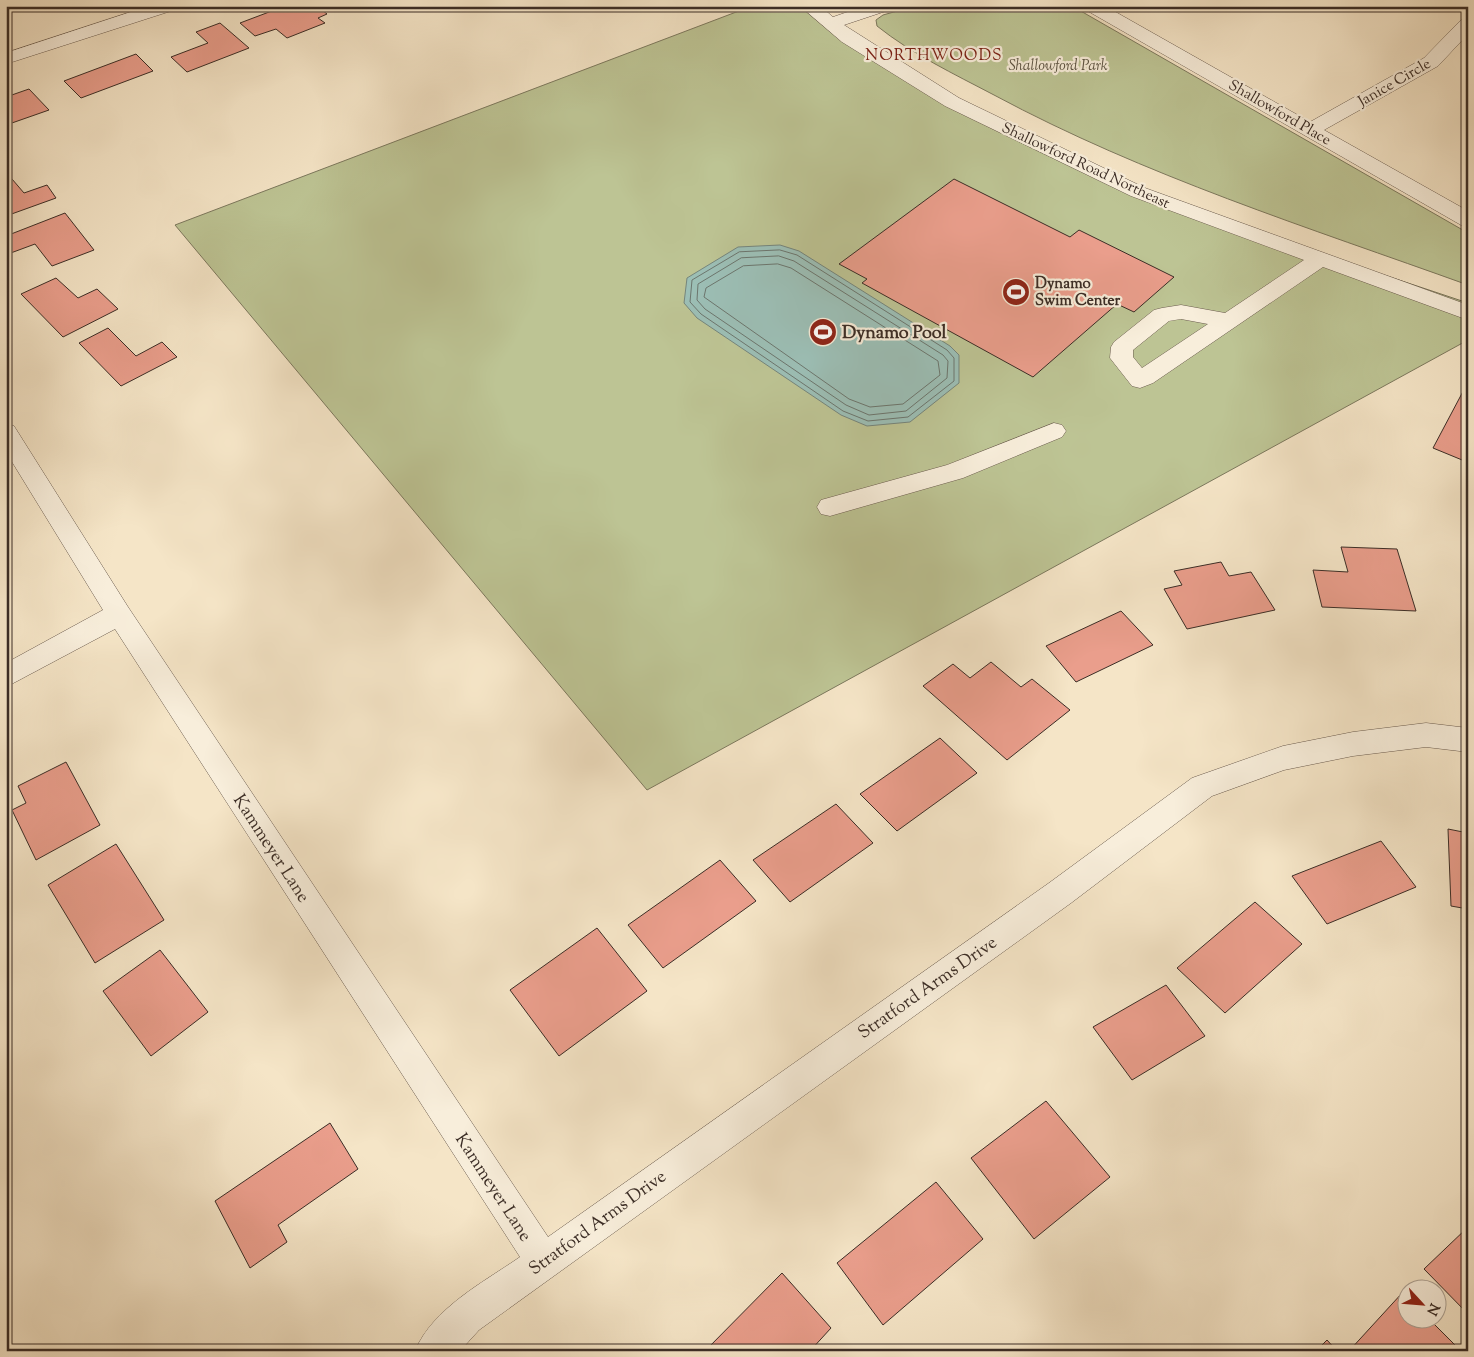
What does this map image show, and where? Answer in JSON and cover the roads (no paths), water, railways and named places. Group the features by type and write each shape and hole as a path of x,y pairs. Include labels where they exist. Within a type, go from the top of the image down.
{"street":[{"path":"6,59 168,6"},
{"name":"Shallowford Road Northeast","path":"809,6 848,38 952,102 1138,192 1468,313"},
{"path":"830,24 883,6"},
{"name":"Shallowford Place","path":"1092,6 1468,220"},
{"name":"Janice Circle","path":"1310,129 1431,62 1468,24"},
{"path":"1228,321 1181,312 1162,315 1122,346 1121,358 1142,378 1228,321 1321,259"},
{"path":"830,507 954,472 1054,431"},
{"name":"Kammeyer Lane","path":"6,432 119,614 543,1261"},
{"path":"6,676 119,614"},
{"name":"Stratford Arms Drive","path":"434,1351 466,1317 1060,893 1202,787 1284,758 1353,744 1426,735 1468,740"}],"water":[{"name":"Dynamo Pool","path":"780,245 799,251 950,346 959,355 959,383 910,422 867,426 841,415 697,318 684,303 687,278 738,247"}],"place":[{"name":"Dynamo Swim Center","path":"1016,292"},
{"name":"Dynamo Pool","path":"823,332"}],"district":[{"name":"NORTHWOODS","path":"934,54"}],"park label":[{"name":"Shallowford Park","path":"1058,65"}]}
